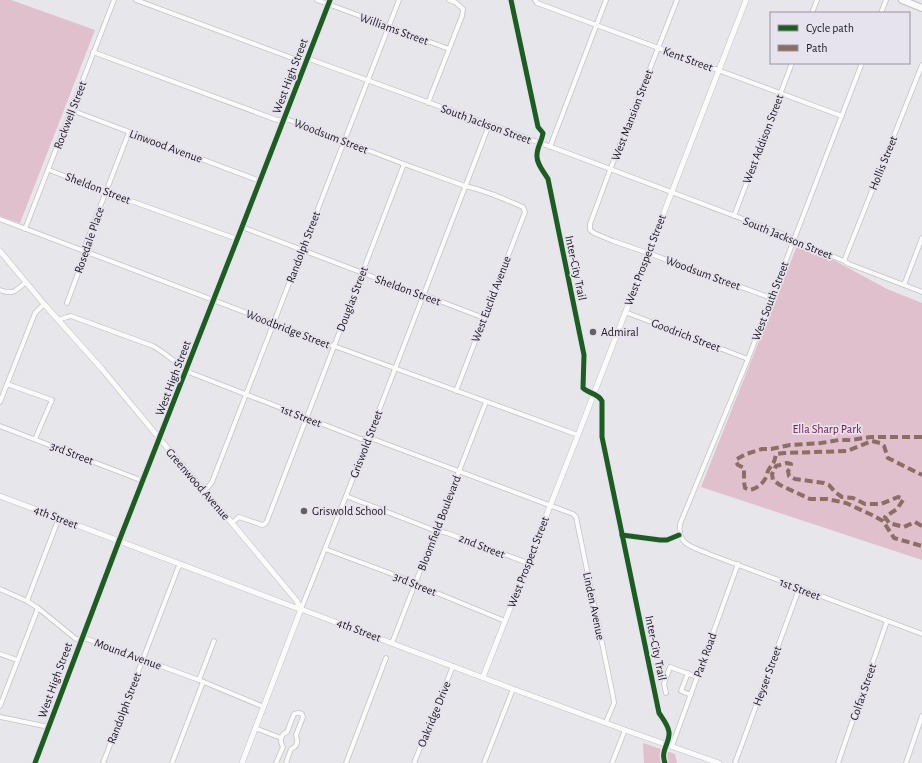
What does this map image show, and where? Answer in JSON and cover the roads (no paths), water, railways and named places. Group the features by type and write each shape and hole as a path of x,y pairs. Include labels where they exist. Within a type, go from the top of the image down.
{"main road":[{"path":"902,0 922,8"}],"street":[{"name":"Rockwell Street","path":"25,229 114,0"},
{"name":"South Jackson Street","path":"136,0 300,61 312,60 550,147 788,236 798,242 849,264 922,292"},
{"name":"Williams Street","path":"317,0 329,2 389,27 449,49"},
{"name":"Randolph Street","path":"203,490 212,482 399,0"},
{"path":"428,103 462,16 463,8 455,2 449,0"},
{"name":"Kent Street","path":"535,0 597,25 842,116"},
{"path":"550,147 606,0"},
{"name":"West Mansion Street","path":"590,230 590,224 610,170 676,0"},
{"name":"West Prospect Street","path":"483,677 578,436 746,0"},
{"path":"812,12 817,0"},
{"path":"881,12 886,0"},
{"name":"West High Street","path":"35,763 119,541 329,2"},
{"name":"Woodsum Street","path":"94,52 277,120 289,120 523,207"},
{"name":"West Addison Street","path":"734,216 792,64"},
{"name":"West South Street","path":"681,539 679,535 680,524 748,359 862,64"},
{"name":"Hollis Street","path":"844,261 920,76 922,65"},
{"name":"Linwood Avenue","path":"71,110 260,181"},
{"name":"Griswold Street","path":"242,763 489,125"},
{"name":"Rosedale Place","path":"67,303 84,257 85,246 129,132"},
{"name":"Douglas Street","path":"232,523 239,517 262,525 265,524 404,164"},
{"name":"Sheldon Street","path":"49,170 237,239"},
{"name":"West Euclid Avenue","path":"456,391 525,212 523,207"},
{"name":"Woodbridge Street","path":"0,219 334,346 578,436"},
{"name":"Sheldon Street","path":"242,227 484,318"},
{"name":"Woodsum Street","path":"590,230 600,236 771,298"},
{"path":"904,285 922,238"},
{"name":"Greenwood Avenue","path":"0,251 232,523 296,600 301,609"},
{"path":"0,290 6,293 15,292 26,282"},
{"path":"0,402 35,313 44,304"},
{"name":"Goodrich Street","path":"625,312 748,359"},
{"name":"1st Street","path":"58,320 71,316 153,346 191,373 361,439 374,439 550,505"},
{"path":"7,384 52,400 35,439"},
{"name":"Bloomfield Boulevard","path":"392,643 486,402"},
{"name":"3rd Street","path":"0,426 143,480"},
{"name":"4th Street","path":"0,496 513,689 719,763"},
{"name":"2nd Street","path":"346,496 436,531 447,533 528,563"},
{"name":"Linden Avenue","path":"550,505 573,514 576,517 613,696 614,703 606,722"},
{"path":"27,601 60,518"},
{"name":"1st Street","path":"681,539 688,545 709,554 922,634"},
{"name":"3rd Street","path":"325,549 505,621"},
{"name":"Randolph Street","path":"103,763 178,568 181,564"},
{"name":"Park Road","path":"672,746 738,564"},
{"name":"Heyser Street","path":"735,763 799,589"},
{"name":"Mound Avenue","path":"0,590 27,601 38,608 76,639 87,639 201,681 264,707"},
{"path":"0,706 38,608"},
{"name":"Colfax Street","path":"838,763 887,621"},
{"path":"172,763 214,641"},
{"path":"0,654 17,660"},
{"path":"346,763 386,658"},
{"name":"Oakridge Drive","path":"414,763 453,666"},
{"path":"666,693 664,684 670,667 697,677"},
{"path":"688,674 681,691 691,694"},
{"path":"484,763 513,689"},
{"path":"286,763 291,749 295,747 298,741 296,735 303,717 302,714 297,712 294,714 288,732"},
{"path":"906,763 922,716"},
{"path":"0,717 49,727"},
{"path":"256,728 281,738"},
{"path":"612,763 625,730"},
{"path":"291,749 285,749 283,747 280,741 281,738 283,734 288,732 292,732 296,735"},
{"path":"276,763 283,747"}],"place":[{"name":"Admiral","path":"593,332"},
{"name":"Griswold School","path":"304,511"}],"park label":[{"name":"Ella Sharp Park","path":"827,429"}]}
